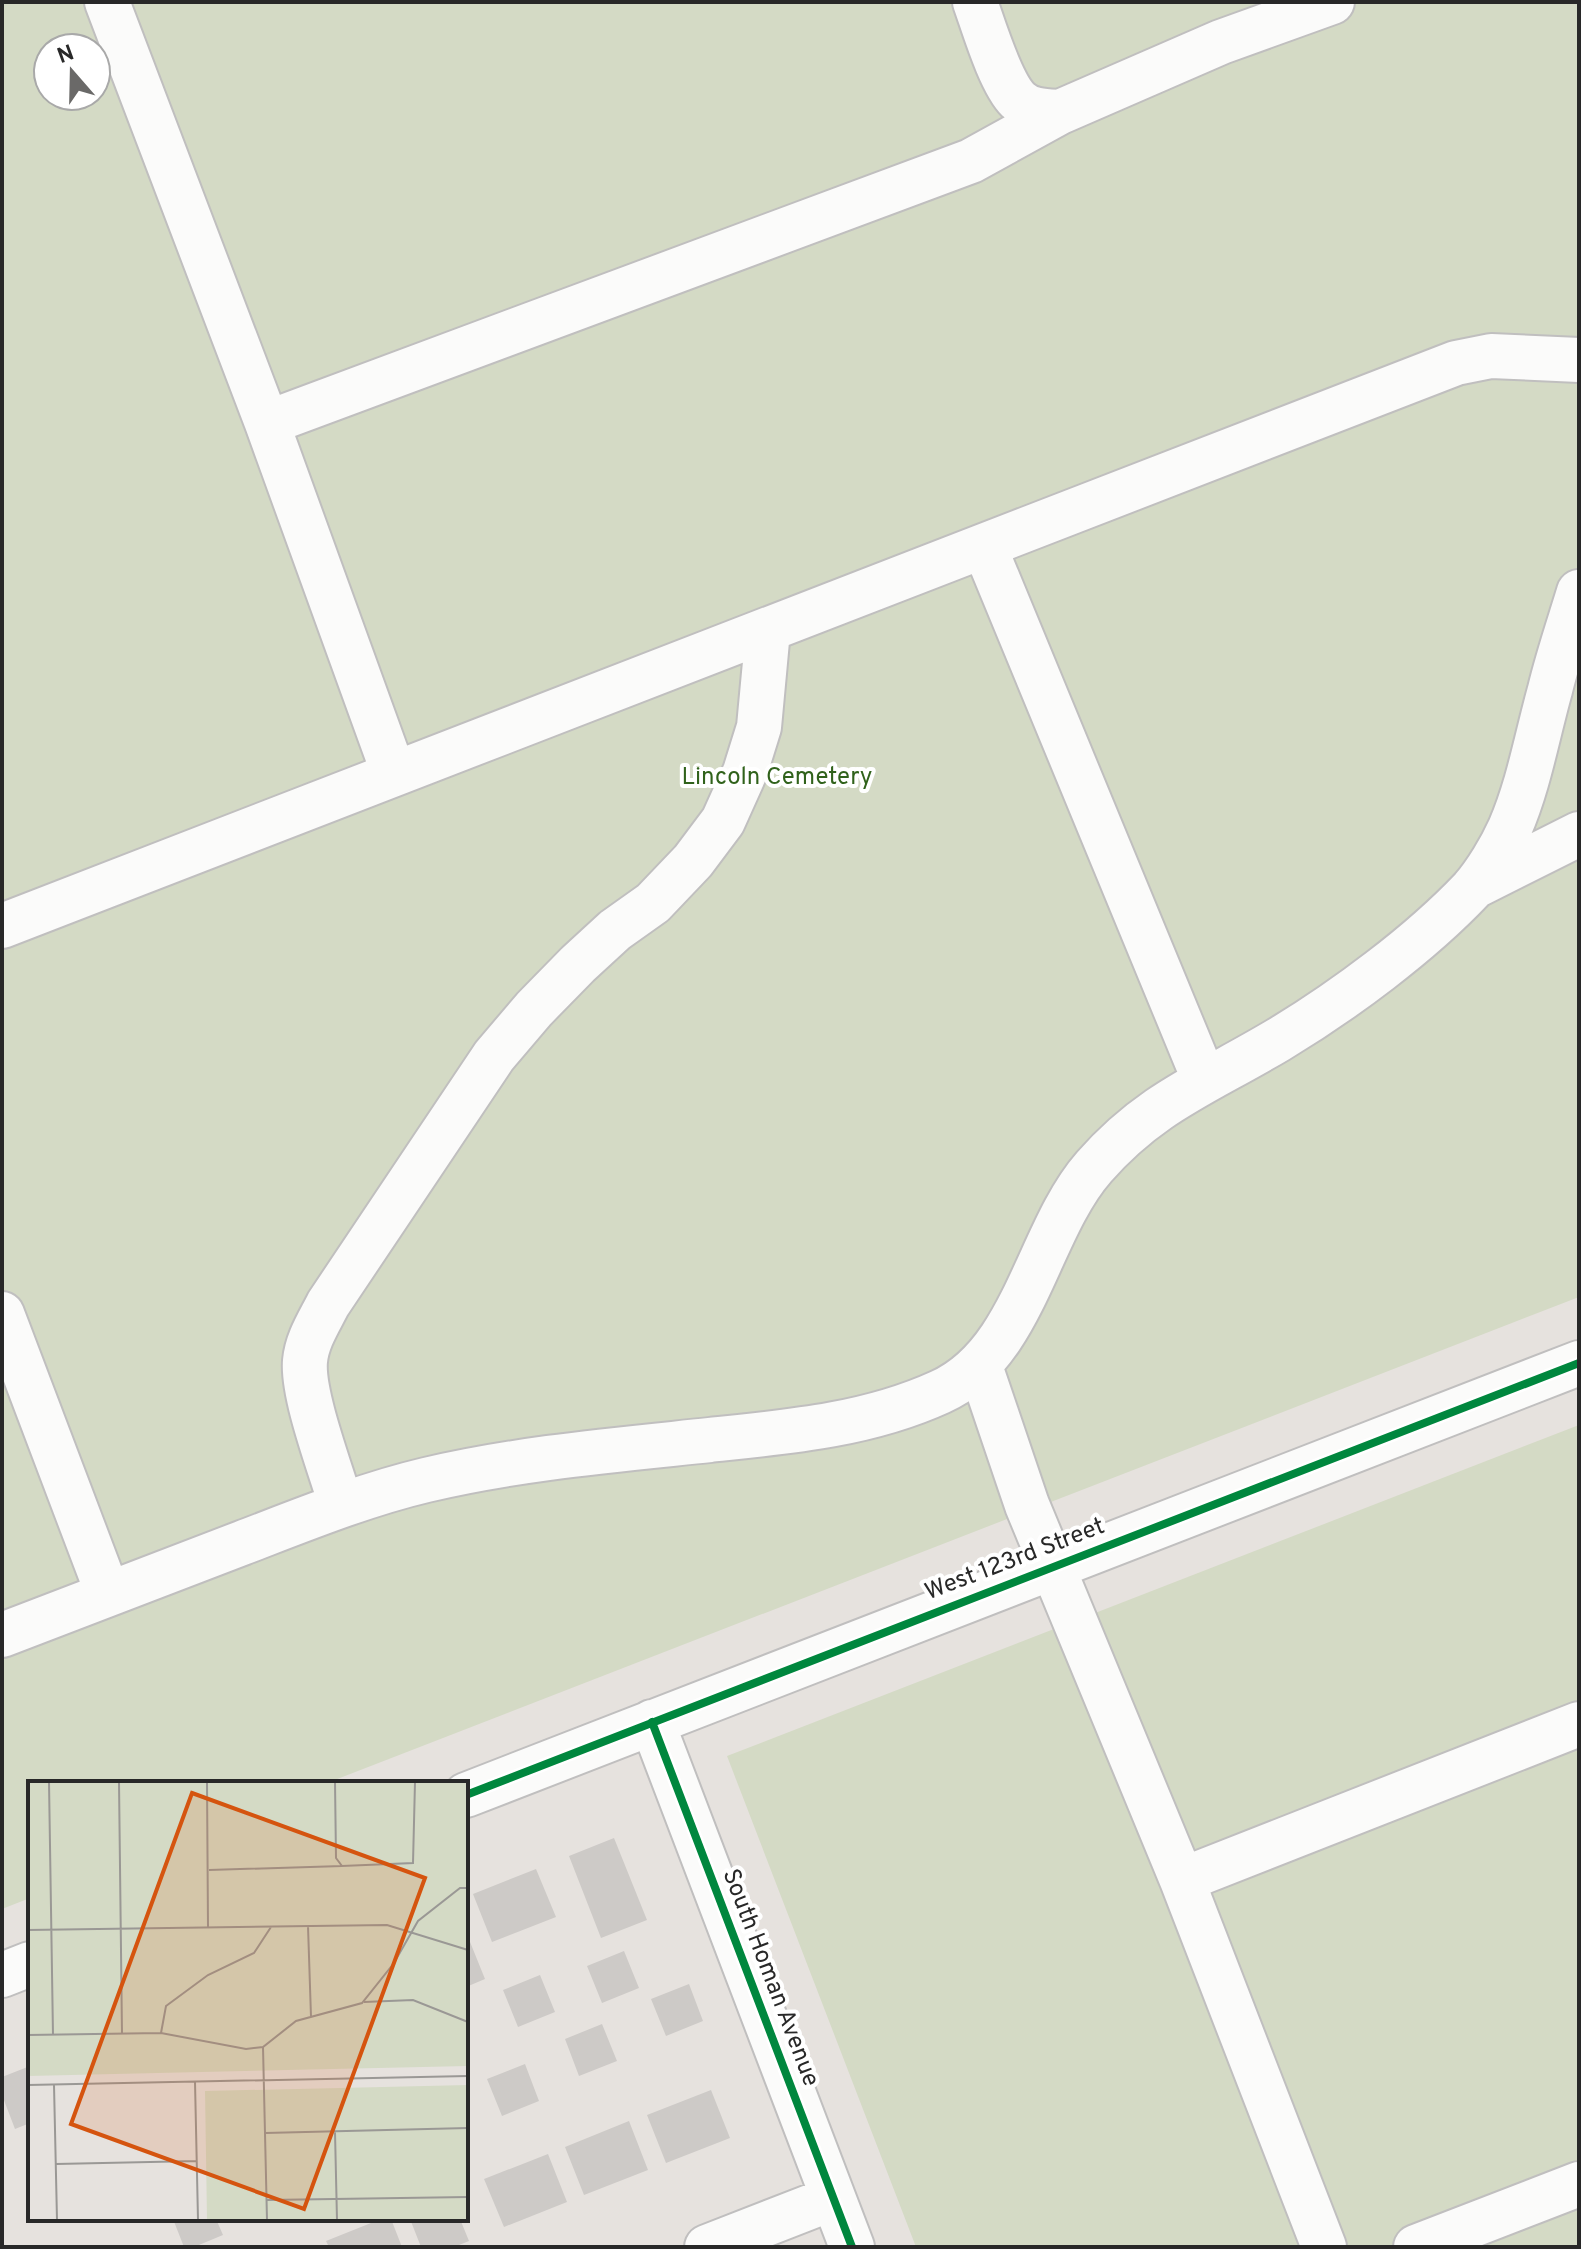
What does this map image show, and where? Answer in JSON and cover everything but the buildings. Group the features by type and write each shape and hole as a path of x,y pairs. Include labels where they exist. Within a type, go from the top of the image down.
{"street":[{"path":"107,2 267,423 394,774"},
{"path":"975,2 1003,76 1018,100 1037,111 1060,112"},
{"path":"267,423 971,161 1060,112 1221,42 1332,2"},
{"path":"2,926 1456,363 1491,356 1579,360"},
{"path":"984,546 1204,1079"},
{"path":"2,1635 341,1505 424,1480 511,1463 793,1431 883,1414 946,1390 980,1366 1004,1330 1088,1174 1133,1127 1204,1079 1278,1040 1355,988 1419,938 1475,886 1509,830 1532,764 1550,689 1579,592"},
{"path":"341,1505 309,1396 305,1362 312,1335 328,1304 494,1056 578,964 615,930 653,903 693,861 723,821 745,772 759,727 768,630"},
{"path":"1475,886 1579,834"},
{"path":"2,1314 108,1594"},
{"name":"West 123rd Street","path":"468,1794 1579,1363"},
{"path":"980,1366 1027,1505 1182,1880 1324,2247"},
{"name":"South Homan Avenue","path":"652,1722 852,2247"},
{"path":"1182,1880 1579,1724"},
{"path":"2,1975 28,1965"},
{"path":"1416,2247 1579,2184"},
{"path":"707,2247 833,2198"}],"green space":[{"name":"Lincoln Cemetery","path":"2,2 1579,2 1579,1297 332,1781 28,1781 28,1899 2,1909"},
{"path":"1579,1425 1579,2247 916,2247 727,1756"}],"cycle path":[{"path":"468,1794 1579,1363"},
{"path":"652,1722 852,2247"}]}
